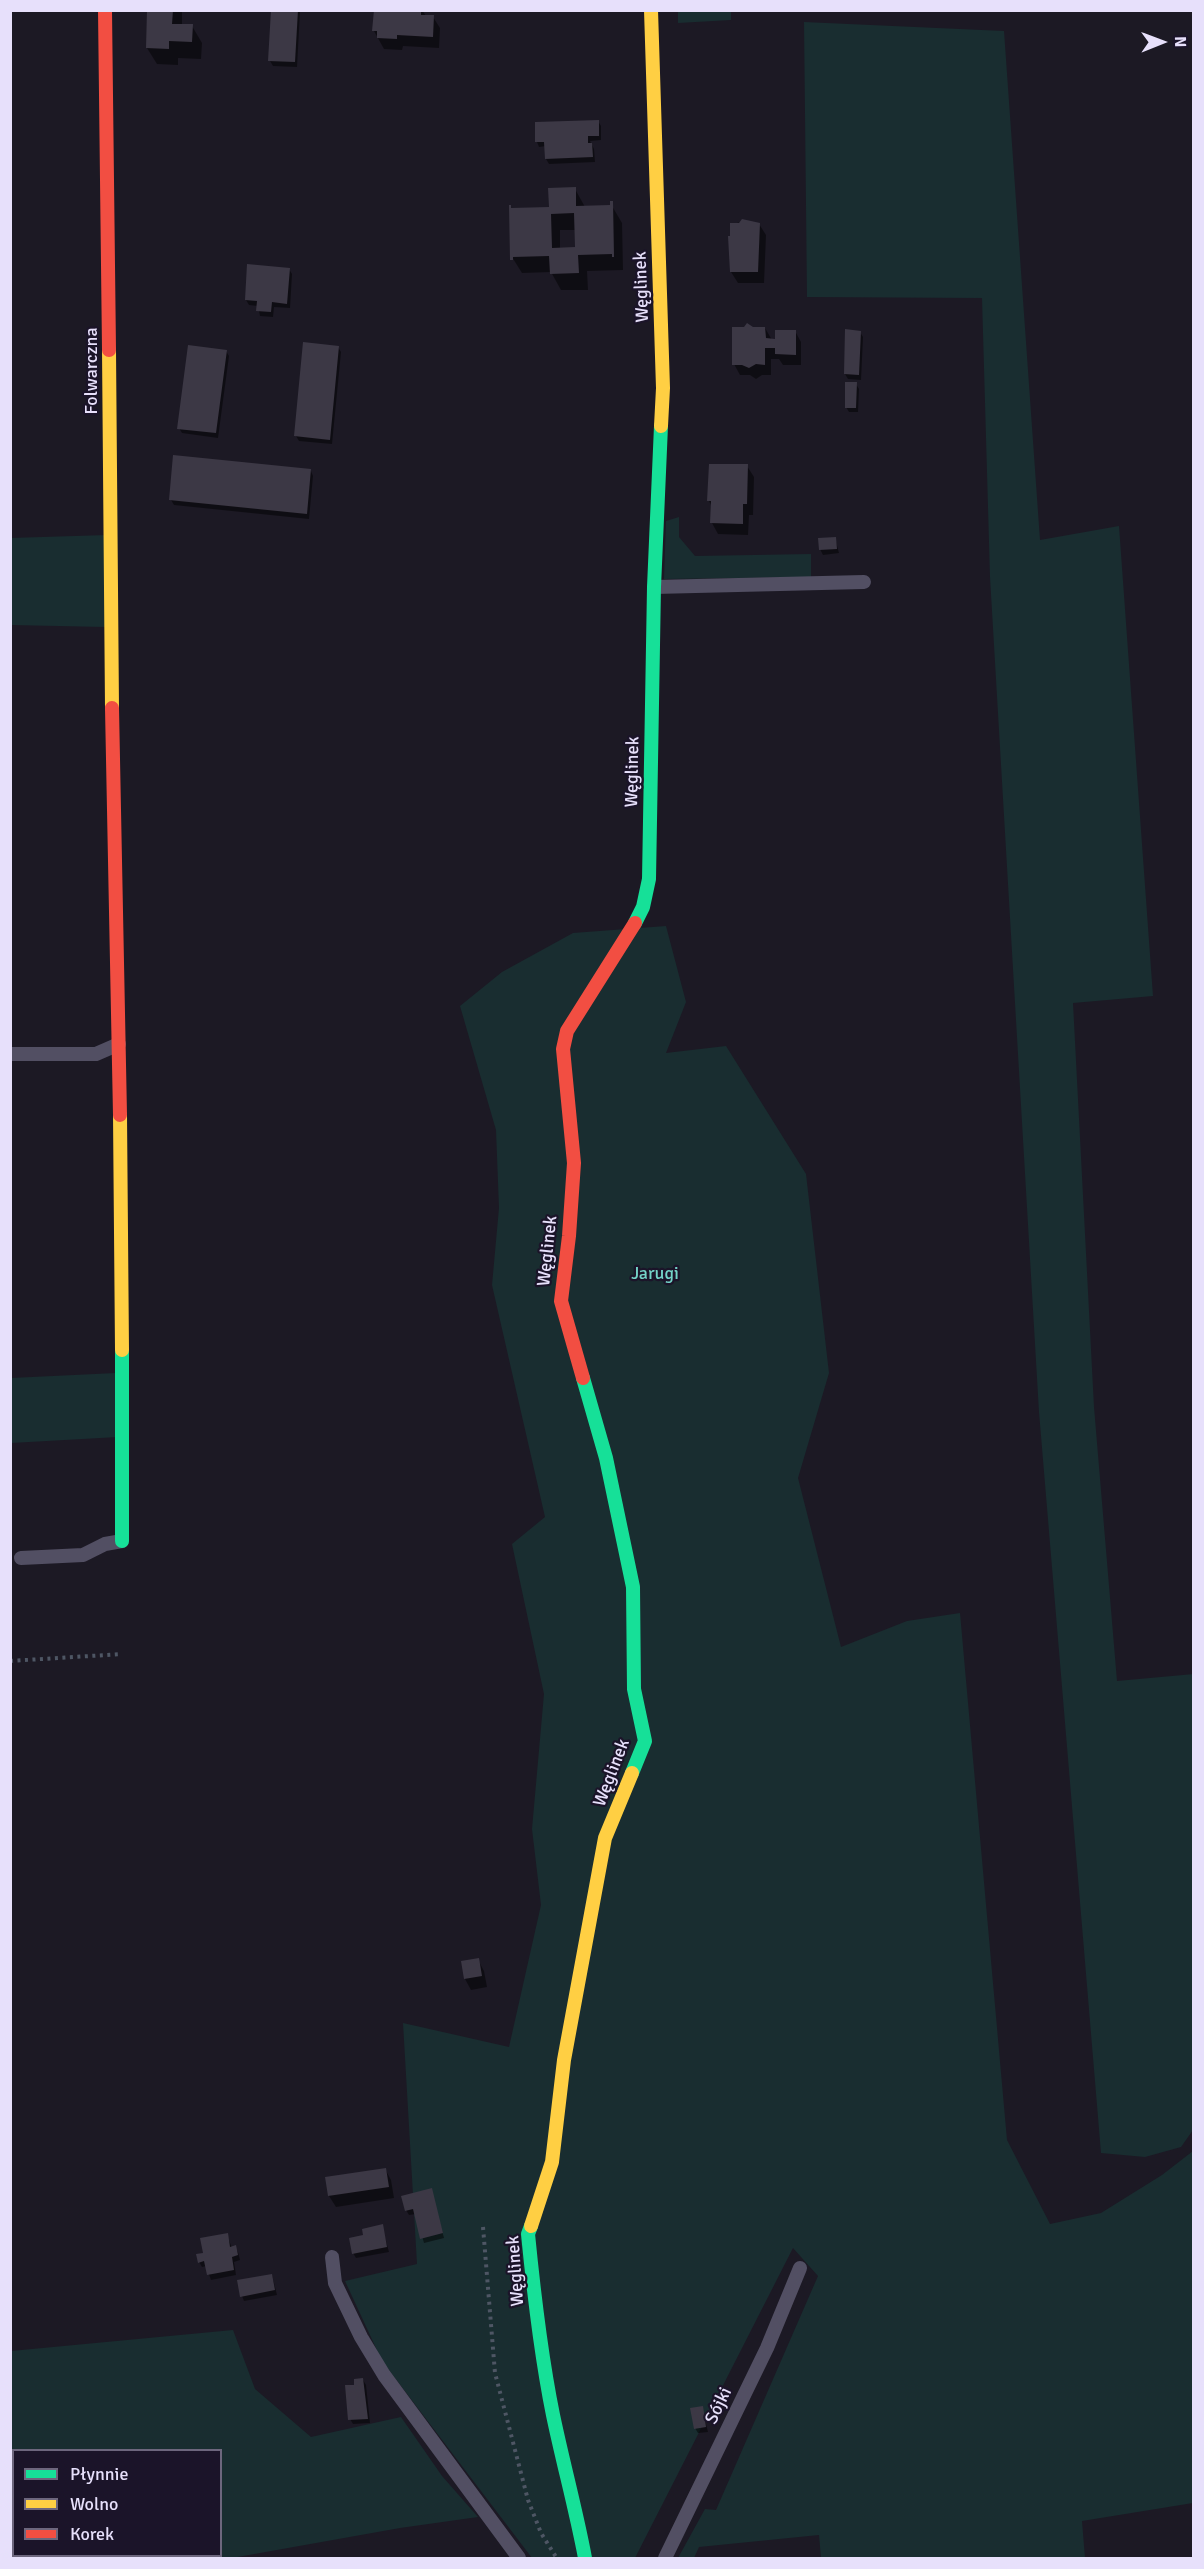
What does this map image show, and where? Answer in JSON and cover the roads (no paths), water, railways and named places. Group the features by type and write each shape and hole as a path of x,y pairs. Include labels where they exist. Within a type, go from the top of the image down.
{"street":[{"name":"Folwarczna","path":"105,10 109,200 110,592 122,1192 122,1541"},
{"name":"Węglinek","path":"585,2559 574,2498 553,2415 535,2305 528,2234 552,2162 564,2060 605,1838 645,1741 634,1689 633,1587 606,1458 561,1301 569,1236 574,1163 563,1049 567,1031 643,907 649,879 654,587 663,388 651,10"}],"lane":[{"path":"654,587 864,582"},
{"path":"10,1054 96,1054 118,1044"},
{"path":"21,1558 83,1555 105,1544 122,1541"},
{"path":"332,2257 335,2283 361,2337 384,2375 519,2559"},
{"name":"Sójki","path":"664,2559 767,2348 800,2268"}],"park label":[{"name":"Jarugi","path":"655,1274"}]}
